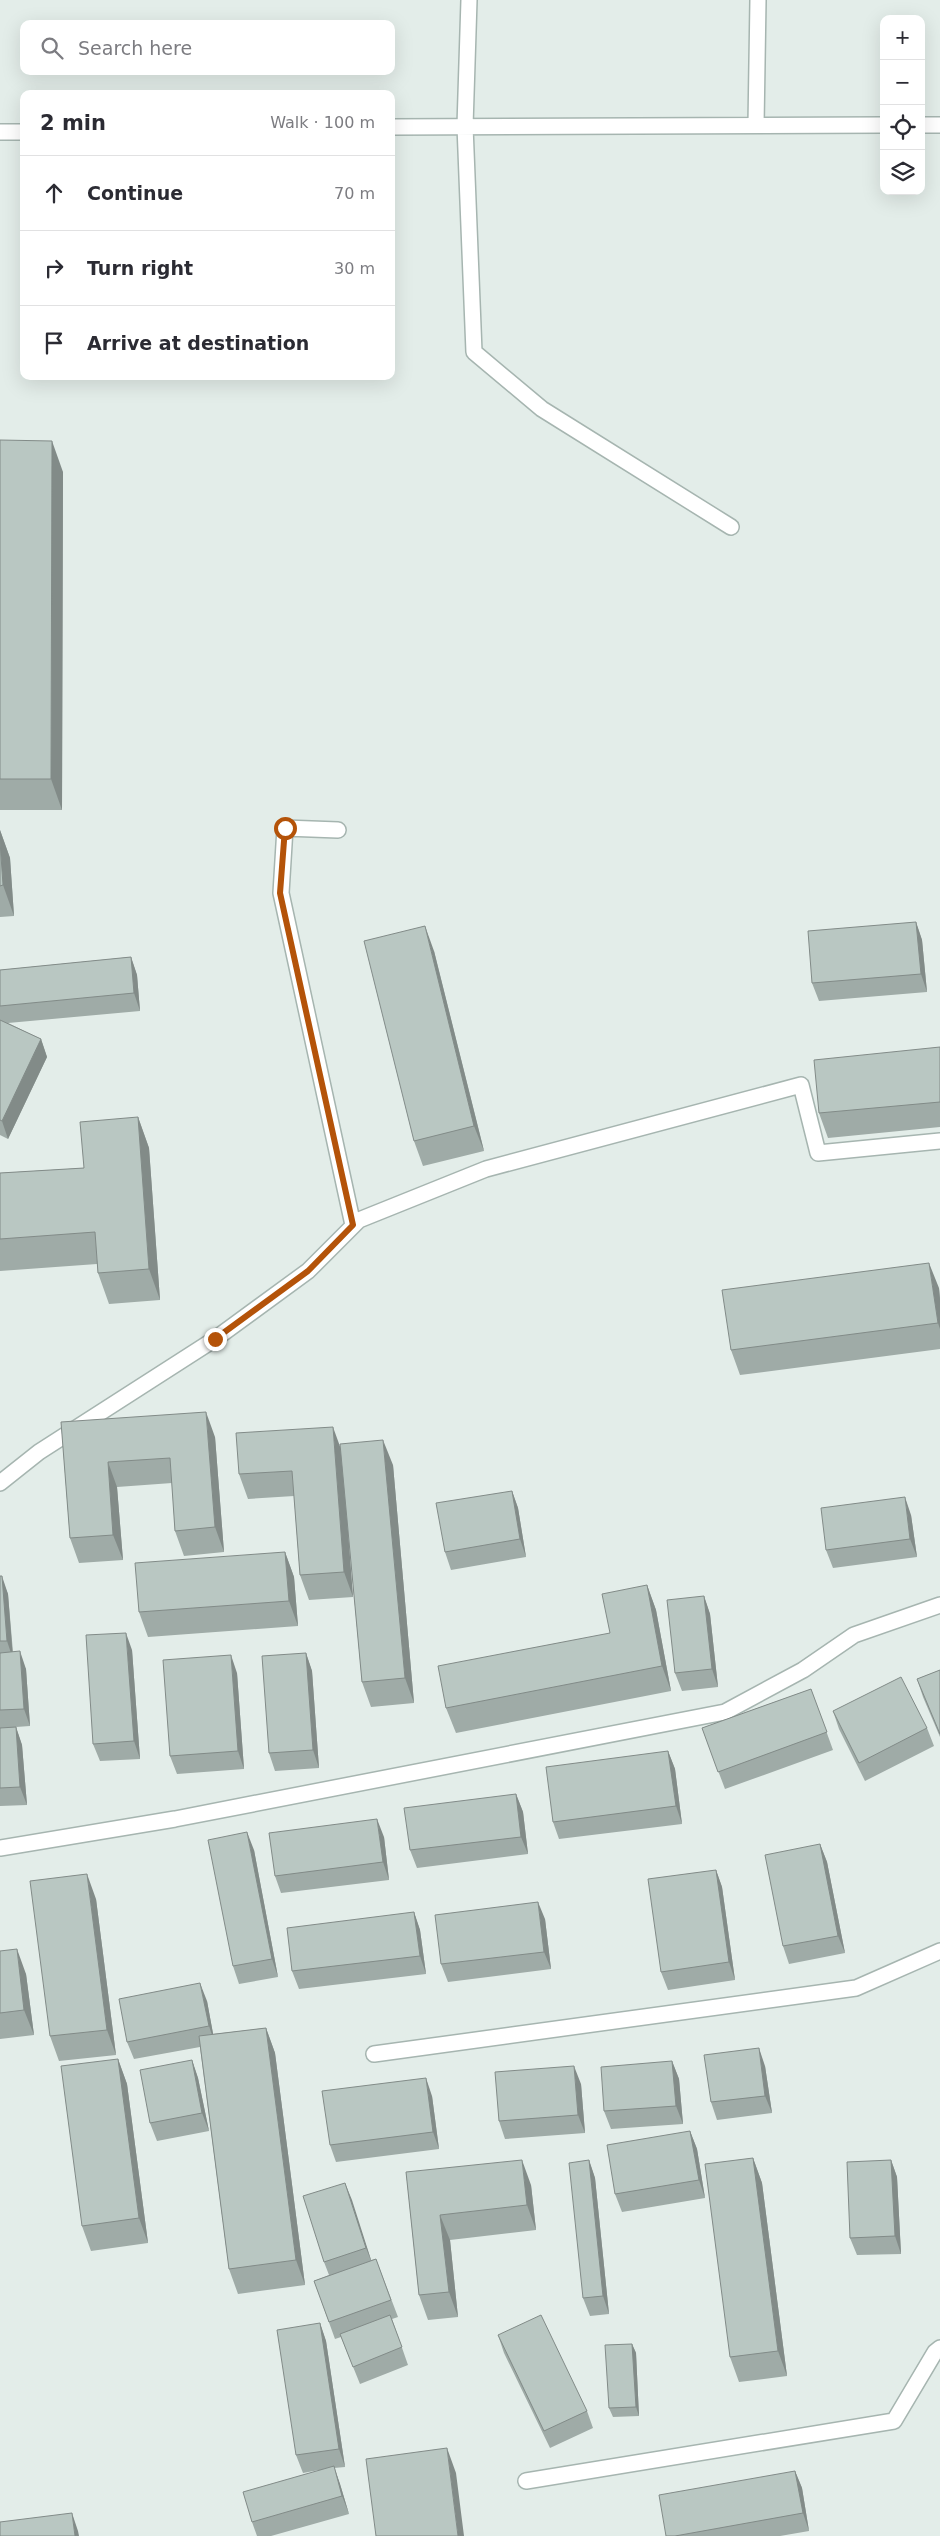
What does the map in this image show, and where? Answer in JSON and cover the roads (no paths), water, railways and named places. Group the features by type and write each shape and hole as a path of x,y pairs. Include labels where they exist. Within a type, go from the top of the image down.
{"street":[{"path":"469,0 465,126 474,352 542,409 731,528"},
{"path":"756,125 758,0"},
{"path":"395,127 880,125"},
{"path":"925,125 940,125"},
{"path":"0,132 20,132"},
{"path":"338,830 285,828 280,893 353,1225"},
{"path":"0,1483 39,1452 223,1334 308,1271 358,1220 486,1169 801,1085 818,1152 940,1141"},
{"path":"0,1848 175,1819 725,1712 803,1670 854,1634 940,1605"},
{"path":"374,2054 856,1988 940,1951"},
{"path":"526,2481 894,2421 935,2352 940,2348"}]}
